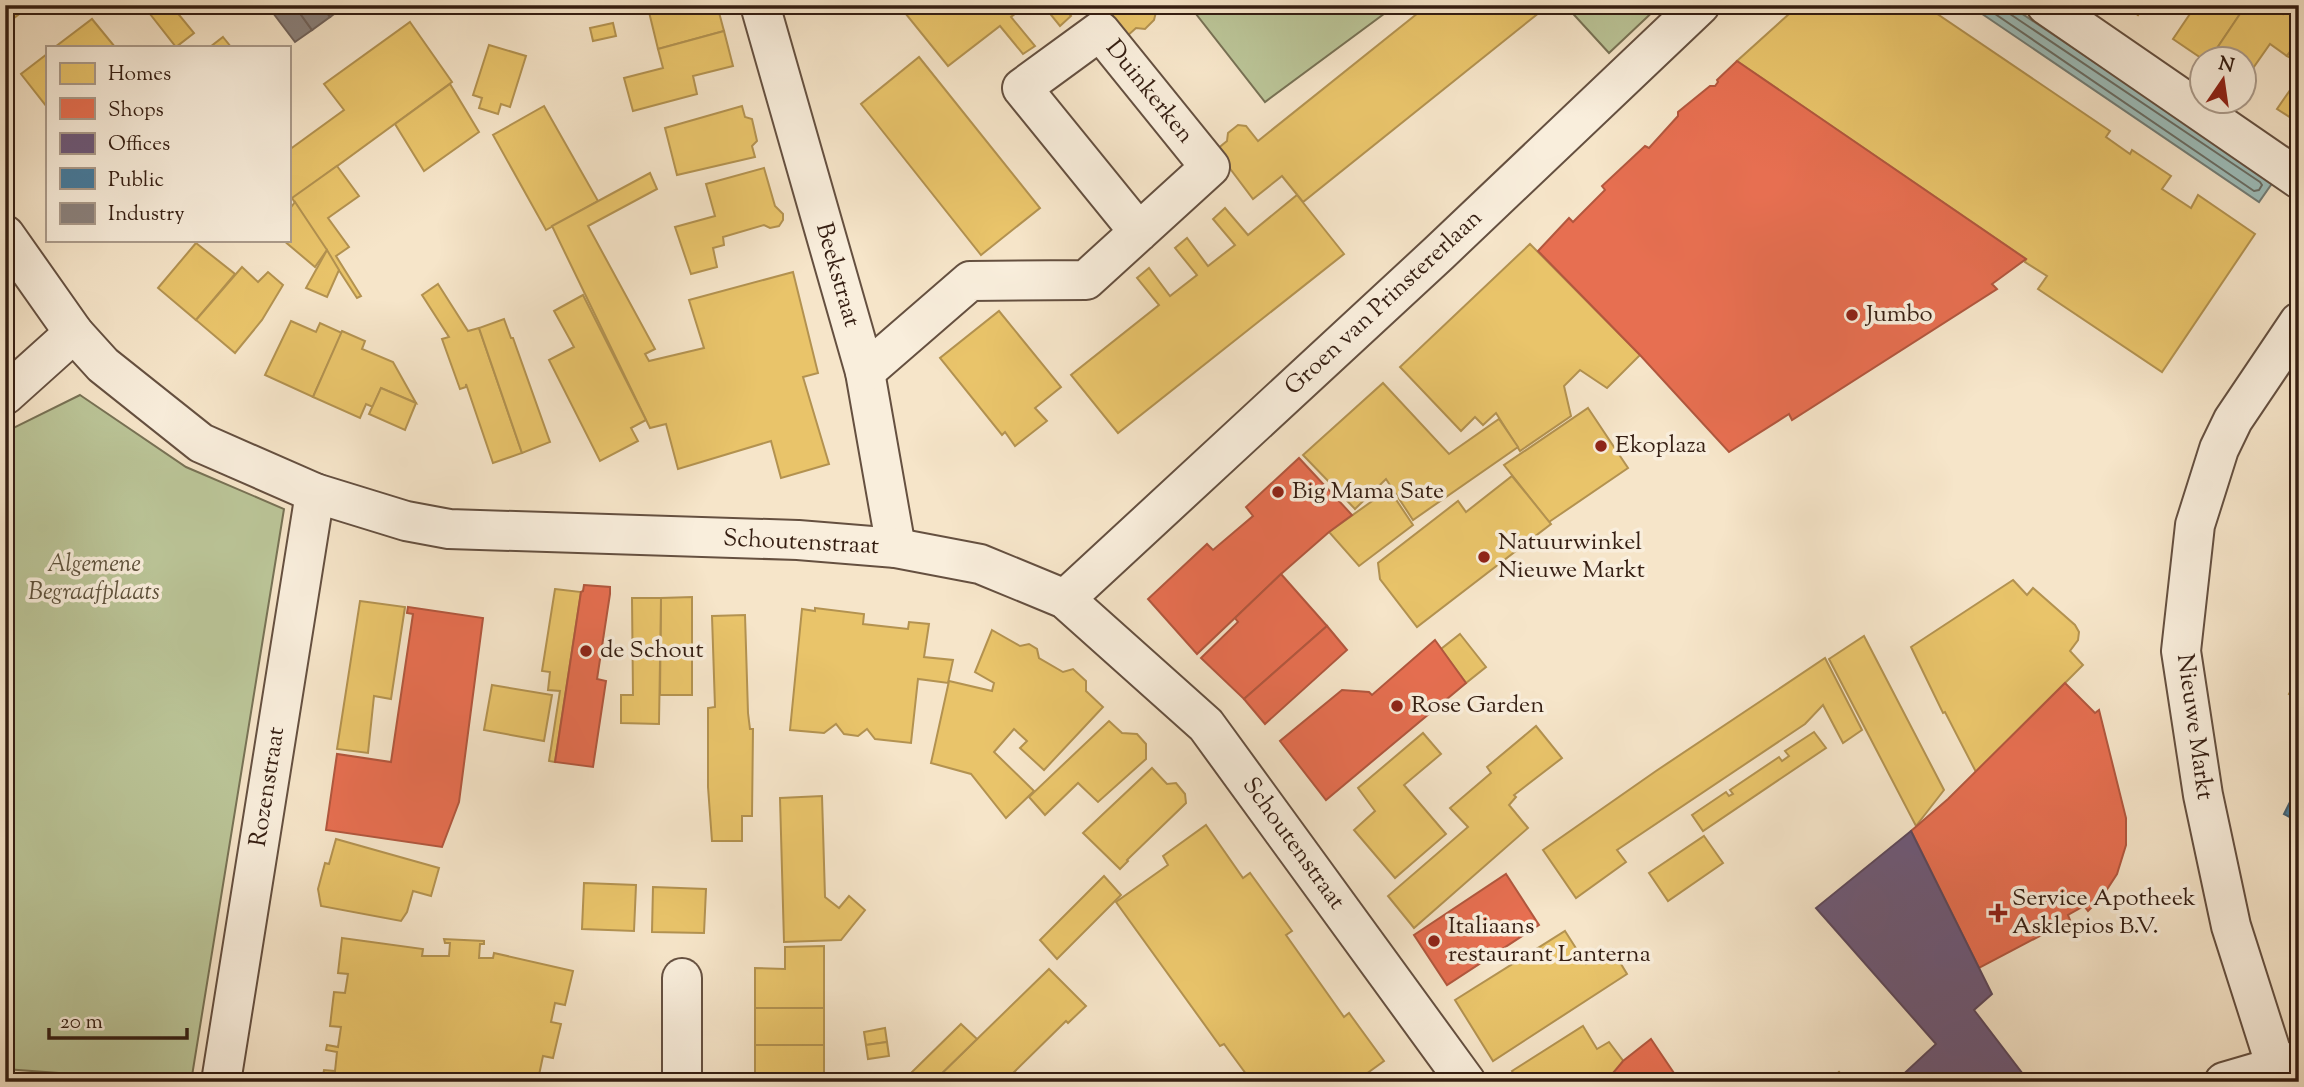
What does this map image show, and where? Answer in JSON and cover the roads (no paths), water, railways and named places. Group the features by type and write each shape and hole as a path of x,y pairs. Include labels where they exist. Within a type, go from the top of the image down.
{"street":[{"name":"Beekstraat","path":"760,5 865,372 896,548"},
{"name":"Groen van Prinstererlaan","path":"1065,599 1700,5"},
{"path":"2046,5 2299,179"},
{"name":"Duinkerken","path":"865,372 970,281 1086,280 1139,232 1210,167 1100,31 1021,88 1139,232"},
{"name":"Schoutenstraat","path":"5,235 74,333 103,365 201,443 314,493 406,521 449,529 798,540 896,548 980,564 1065,599 1206,725 1466,1082"},
{"name":"Nieuwe Markt","path":"2287,1064 2231,926 2203,795 2181,651 2194,526 2219,449 2233,420 2299,322"},
{"path":"5,395 74,333"},
{"name":"Rozenstraat","path":"221,1082 314,493"},
{"path":"682,978 682,1082"},
{"path":"2224,1082 2287,1064"}],"water":[{"path":"1969,5 2009,5 2273,182 2259,202"}],"place":[{"name":"Jumbo","path":"1852,315"},
{"name":"Ekoplaza","path":"1601,446"},
{"name":"Big Mama Sate","path":"1278,492"},
{"name":"Natuurwinkel Nieuwe Markt","path":"1484,557"},
{"name":"de Schout","path":"586,651"},
{"name":"Rose Garden","path":"1397,706"},
{"name":"Service Apotheek Asklepios B.V.","path":"1998,913"},
{"name":"Italiaans restaurant Lanterna","path":"1434,941"}],"park label":[{"name":"Algemene Begraafplaats","path":"94,579"}]}
